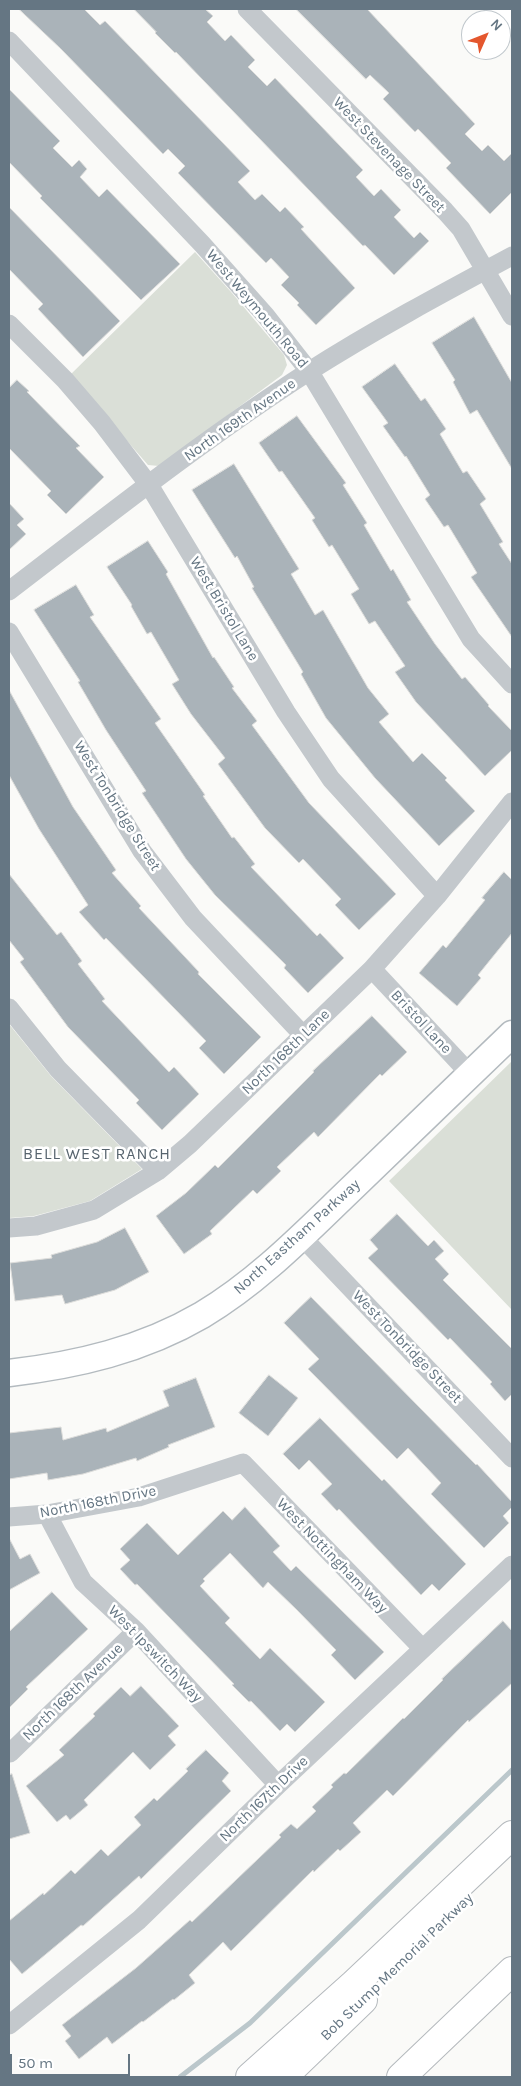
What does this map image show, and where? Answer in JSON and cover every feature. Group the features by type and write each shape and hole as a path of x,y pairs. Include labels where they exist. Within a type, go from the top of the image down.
{"highway":[{"path":"250,2077 347,1990 512,1834"},
{"name":"Bob Stump Memorial Parkway","path":"283,2077 512,1858"},
{"path":"400,2077 512,1971"}],"street":[{"name":"West Stevenage Street","path":"247,9 461,229 512,316"},
{"path":"498,9 512,22"},
{"name":"West Weymouth Road","path":"9,41 202,244 266,316 309,371 471,639 512,684"},
{"name":"North 169th Avenue","path":"9,591 240,418 309,371 385,326 512,256"},
{"name":"West Bristol Lane","path":"9,324 65,380 102,423 149,485 286,712 331,778 437,896"},
{"name":"West Tonbridge Street","path":"9,632 142,851 193,918 303,1035"},
{"name":"North 168th Lane","path":"9,1228 36,1226 94,1210 158,1171 190,1144 372,969 437,896 512,802"},
{"name":"Bristol Lane","path":"372,969 470,1074"},
{"path":"9,1008 58,1069 158,1171"},
{"name":"North Eastham Parkway","path":"9,1373 87,1361 118,1352 150,1340 202,1315 233,1295 302,1237 512,1034"},
{"name":"West Tonbridge Street","path":"302,1237 512,1458"},
{"name":"North 168th Drive","path":"9,1517 47,1514 139,1496 243,1463"},
{"name":"West Nottingham Way","path":"243,1463 422,1648"},
{"name":"West Ipswitch Way","path":"47,1514 83,1582 136,1631 278,1785"},
{"name":"North 167th Drive","path":"12,2017 139,1920 278,1785 512,1564"},
{"name":"North 168th Avenue","path":"9,1752 136,1631"}],"shaded area":[{"path":"195,252 284,355 287,365 282,375 159,466 148,465 70,375"},
{"path":"9,1024 51,1076 142,1169 90,1201 34,1216 9,1218"},
{"path":"512,1061 512,1310 389,1181"}],"building":[{"path":"19,9 84,9 100,25 105,21 250,171 238,182 255,200 262,194 280,212 285,207 304,227 301,229 355,288 316,325 297,305 299,303 281,285 289,277 271,258 266,263 178,173 185,166 168,149 163,154 61,49"},
{"path":"134,9 205,9 213,16 207,22 225,41 231,35 255,60 248,67 267,86 275,78 363,170 356,177 374,196 381,189 401,210 394,217 414,238 420,232 429,241 394,275 365,245 363,246 176,52 155,33"},
{"path":"296,9 367,9 475,124 465,134 482,151 488,145 504,161 512,153 512,192 490,214 446,168 451,163 418,129 415,132 383,99 389,93 370,75 366,79"},
{"path":"9,89 60,141 53,148 72,167 79,160 87,169 80,177 99,197 107,189 180,264 141,300 40,198 42,196 9,162"},
{"path":"9,207 120,321 83,357 38,309 43,304 9,269"},
{"path":"474,317 512,383 512,469 477,410 470,414 453,382 455,380 432,343"},
{"path":"395,364 421,401 425,398 446,429 440,434 463,473 467,471 486,499 480,504 503,542 499,544 512,564 512,637 471,577 477,573 448,525 444,527 425,499 430,495 406,456 383,426 388,423 362,387"},
{"path":"17,380 80,446 76,448 104,477 66,514 47,495 51,491 9,448 9,388"},
{"path":"297,416 346,483 343,485 367,523 364,525 391,571 393,569 411,600 407,602 435,644 462,679 465,677 488,706 512,731 512,750 485,776 416,702 395,672 405,666 375,621 369,624 351,594 359,589 332,545 329,547 312,520 315,518 282,471 279,472 259,443"},
{"path":"234,464 299,569 291,574 315,615 323,610 368,688 389,714 379,722 413,762 422,753 447,778 445,780 475,811 439,846 375,778 326,718 301,674 303,672 252,588 254,587 237,556 235,558 192,490"},
{"path":"9,503 24,519 17,525 26,534 9,550"},
{"path":"148,541 168,572 166,574 213,658 234,687 232,688 257,721 252,725 309,803 396,894 359,930 335,905 341,899 303,859 299,863 265,828 218,764 225,758 191,714 172,684 179,680 151,632 147,634 132,605 107,567"},
{"path":"76,585 94,615 90,617 161,719 155,723 232,838 234,837 255,864 251,867 317,936 320,933 344,958 308,993 284,968 286,965 215,895 186,859 142,793 146,791 106,730 78,682 80,681 34,610"},
{"path":"9,690 73,807 116,870 112,873 141,906 139,908 199,972 198,974 261,1037 224,1074 199,1048 206,1041 106,938 104,940 79,912 88,905 39,829 9,775"},
{"path":"504,872 512,880 512,933 478,975 481,978 457,1006 419,973 443,945 446,948 485,900 482,898"},
{"path":"9,874 57,935 61,932 82,961 78,964 105,999 102,1001 169,1072 174,1067 199,1094 162,1130 136,1103 139,1100 68,1027 20,962 24,959 9,940"},
{"path":"372,1016 407,1052 382,1076 380,1074 318,1137 314,1132 277,1167 281,1171 257,1194 253,1190 210,1231 212,1234 184,1254 156,1216 186,1193 215,1165 218,1168 313,1071"},
{"path":"397,1214 428,1246 434,1240 444,1251 435,1259 449,1274 443,1280 512,1349 512,1394 505,1401 490,1384 492,1382 450,1338 448,1340 368,1258 378,1249 370,1240"},
{"path":"125,1228 149,1272 115,1290 65,1304 62,1295 15,1301 10,1263 52,1258 51,1255 97,1242"},
{"path":"311,1297 477,1464 512,1502 512,1507 503,1516 509,1523 484,1548 431,1494 441,1483 408,1448 397,1459 308,1369 319,1359 284,1323"},
{"path":"269,1375 298,1398 268,1436 239,1413"},
{"path":"196,1378 215,1427 168,1445 169,1447 137,1461 136,1458 83,1474 48,1480 47,1473 9,1479 9,1433 61,1427 63,1440 106,1428 107,1432 169,1406 163,1391"},
{"path":"320,1418 382,1481 384,1479 466,1564 439,1591 432,1584 421,1595 339,1509 337,1511 321,1494 332,1484 309,1460 299,1470 283,1454"},
{"path":"245,1507 280,1546 273,1552 291,1571 296,1566 384,1652 355,1680 331,1655 336,1650 297,1610 268,1582 263,1588 230,1553 203,1579 205,1581 200,1586 230,1618 225,1623 260,1659 270,1648 325,1702 295,1732 287,1724 280,1731 251,1701 249,1702 232,1685 234,1684 137,1584 135,1585 120,1569 130,1560 120,1549 147,1523 178,1555 223,1511 232,1520"},
{"path":"9,1538 20,1559 30,1554 40,1573 9,1590"},
{"path":"52,1592 88,1629 26,1687 28,1689 9,1708 9,1632"},
{"path":"503,1621 512,1631 512,1683 469,1722 468,1720 393,1796 387,1790 353,1823 361,1832 340,1851 338,1849 314,1872 313,1870 231,1951 223,1942 189,1975 195,1983 112,2044 107,2037 79,2059 65,2041 71,2036 62,2025 136,1968 190,1920 192,1922 281,1837 279,1835 291,1824 297,1829 316,1811 312,1807 333,1787 331,1785 344,1773 346,1774 404,1719 442,1679"},
{"path":"141,1686 179,1726 168,1736 176,1745 150,1770 133,1752 84,1800 88,1805 70,1820 66,1815 57,1822 26,1786 64,1755 59,1750 95,1716 93,1714 121,1687 130,1696"},
{"path":"206,1750 229,1773 222,1781 231,1791 141,1879 139,1876 83,1926 81,1925 22,1974 9,1959 9,1921 43,1893 44,1895 71,1870 75,1874 101,1849 108,1856 141,1825 134,1817 154,1798 157,1801 188,1771 186,1769"},
{"path":"12,1774 30,1833 9,1839 9,1775"}],"waterway":[{"path":"180,2077 250,2023 512,1770"}],"district":[{"name":"BELL WEST RANCH","path":"97,1154"}]}
